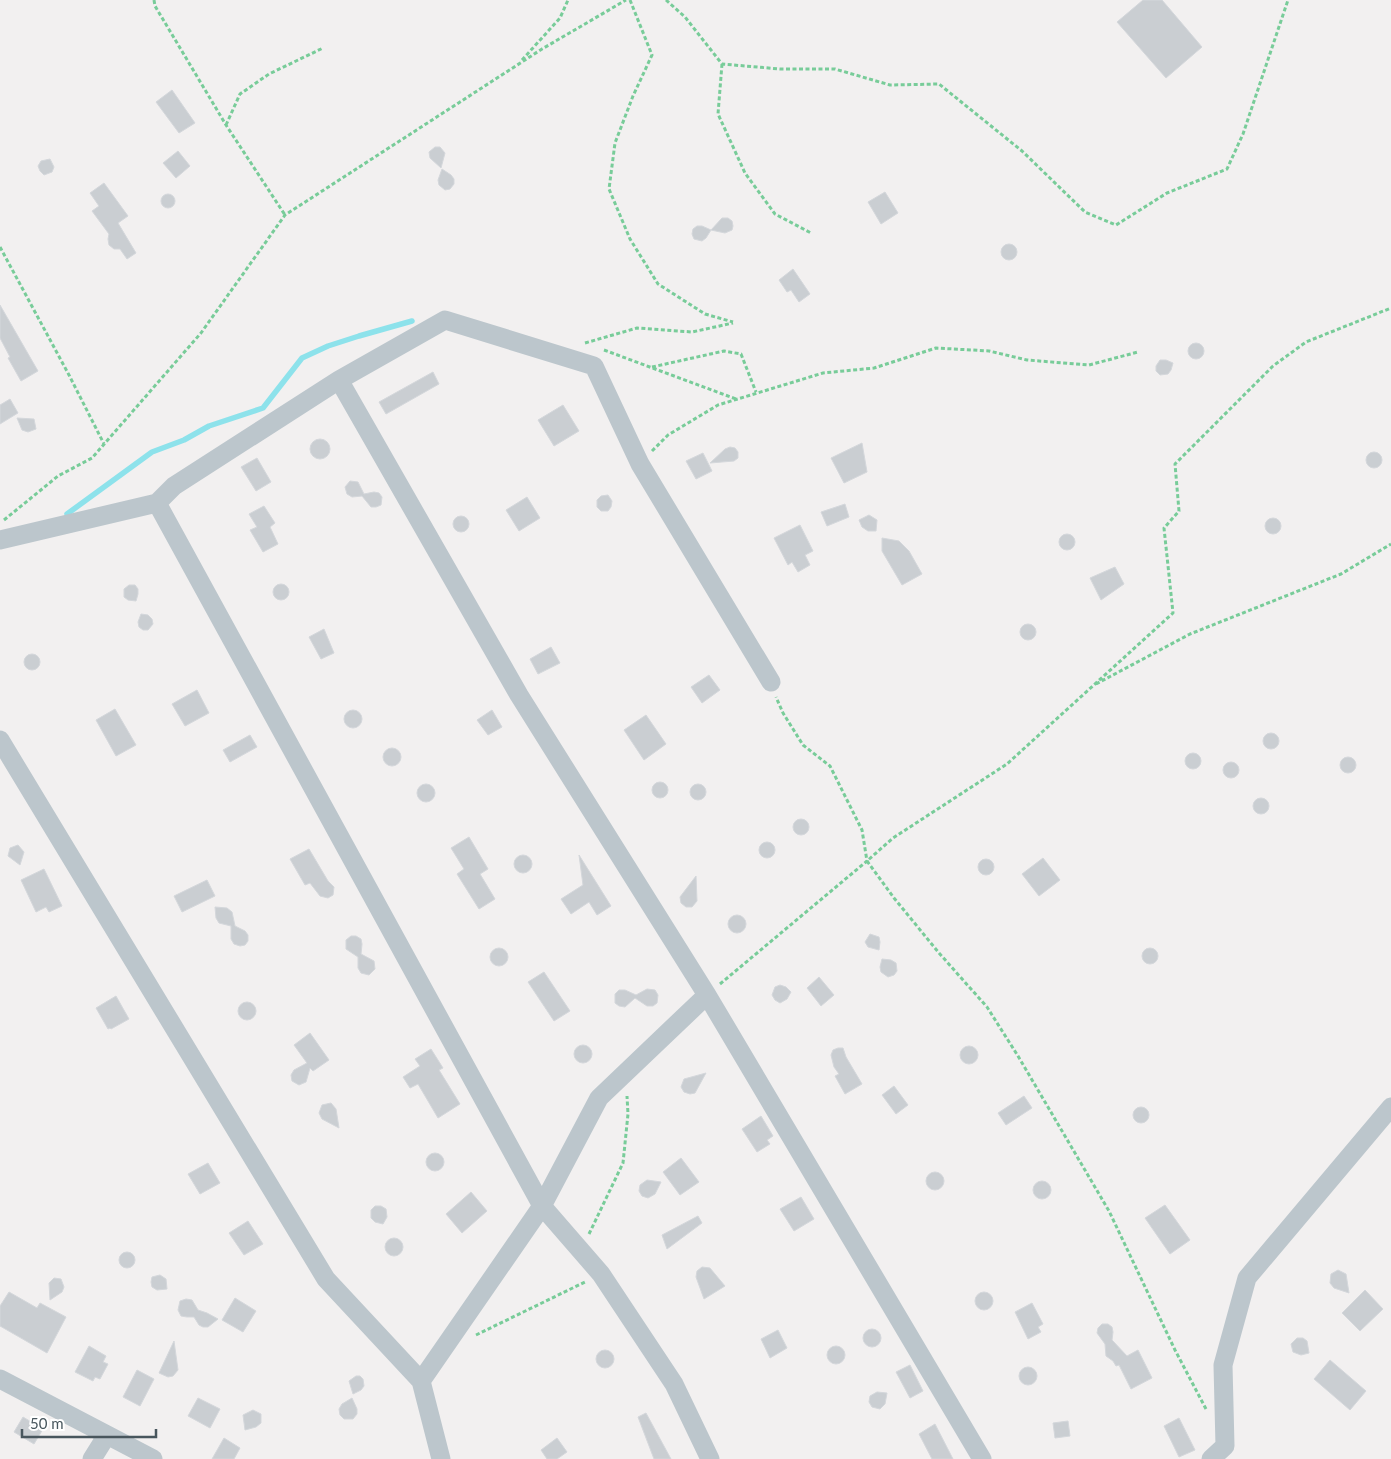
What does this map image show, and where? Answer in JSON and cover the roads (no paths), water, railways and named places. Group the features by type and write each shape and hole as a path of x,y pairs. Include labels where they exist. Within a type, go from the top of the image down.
{"street":[{"path":"0,540 157,503 174,486 339,380 444,320 594,366 640,464 770,682"},
{"path":"339,380 519,695 707,995 982,1459"},
{"path":"157,503 542,1206 601,1274 674,1384 710,1459"},
{"path":"0,740 326,1280 421,1381 441,1459"},
{"path":"421,1381 542,1206 600,1098 707,995"},
{"path":"1211,1459 1224,1446 1223,1366 1247,1278 1391,1107"},
{"path":"0,1379 152,1459"},
{"path":"92,1459 107,1435"}],"waterway":[{"path":"67,514 152,452 184,440 209,426 263,408 302,358 328,346 412,321"}]}
